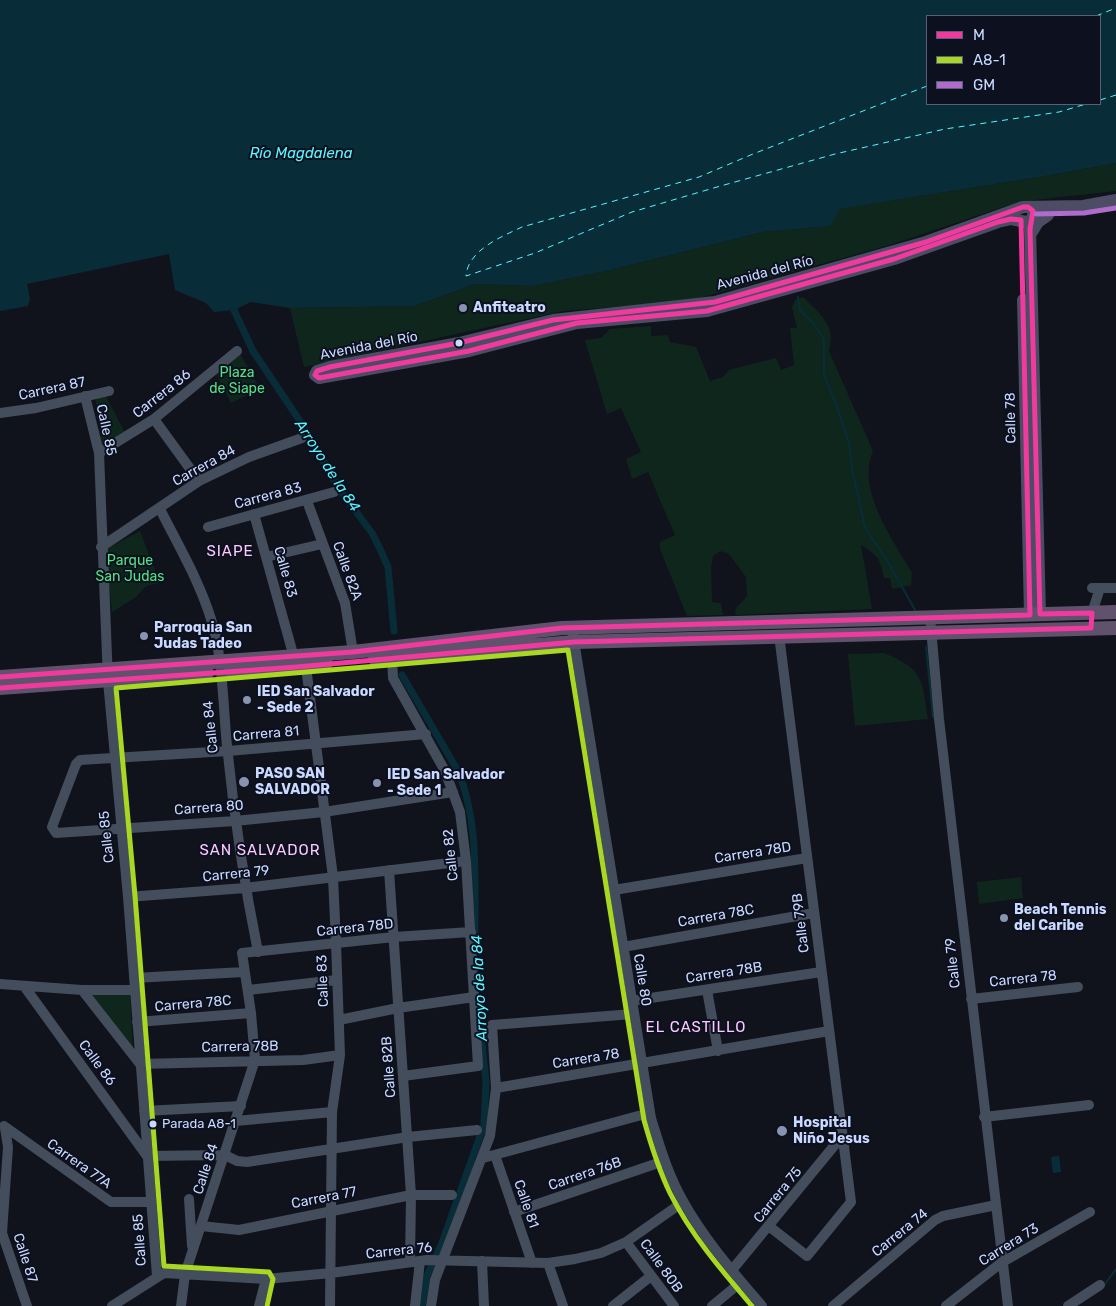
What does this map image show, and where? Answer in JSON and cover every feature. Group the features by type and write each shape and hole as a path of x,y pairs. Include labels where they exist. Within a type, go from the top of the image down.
{"highway":[{"path":"1091,628 1093,609"},
{"path":"301,661 353,652 572,628 779,635 931,624 1093,609 1116,612"},
{"path":"0,688 108,675 301,661 392,657 682,632 931,624 1116,628"},
{"path":"0,677 108,675"}],"main road":[{"name":"Avenida del Río","path":"1116,200 1027,220 992,217 926,242 715,302 562,319 459,343 330,368 317,371 314,375 316,378 324,377 469,351 577,323 708,311 885,262 1004,221 1027,220 1116,207"},
{"path":"1027,220 1034,226 1048,216"},
{"name":"Calle 78","path":"1027,220 1035,614"},
{"path":"469,351 491,339 553,325 562,319"}],"street":[{"name":"Carrera 86","path":"99,452 154,419 237,351"},
{"name":"Carrera 87","path":"0,413 36,408 109,391"},
{"name":"Calle 85","path":"85,396 99,452 101,547 108,675 120,828 128,897 157,1276"},
{"path":"154,419 199,481"},
{"name":"Carrera 84","path":"101,547 199,481 249,457 302,438"},
{"name":"Carrera 83","path":"208,527 334,492"},
{"name":"Calle 82A","path":"307,500 345,603 353,652"},
{"name":"Calle 84","path":"160,509 200,590 211,620 219,667 235,821 245,888 258,952"},
{"name":"Calle 83","path":"254,514 266,557 301,661 316,744 333,876 340,1054 332,1112 330,1306"},
{"path":"266,557 322,544"},
{"path":"1093,609 1096,588 1116,588"},
{"name":"Calle 79","path":"931,624 939,719 984,1117 996,1204 1001,1263 1008,1306"},
{"name":"Calle 80","path":"572,628 649,1113 664,1161 683,1202 712,1246 762,1306"},
{"name":"Calle 79B","path":"770,1227 805,1255 810,1254 850,1207 851,1202 779,635"},
{"name":"Calle 82","path":"392,657 393,678 445,771 460,812 466,861 478,1066 403,1076"},
{"name":"Carrera 81","path":"56,833 52,827 79,761 228,751 426,734"},
{"name":"Carrera 80","path":"56,833 235,821 324,812 453,792"},
{"name":"Carrera 78D","path":"614,890 807,858"},
{"name":"Carrera 79","path":"128,897 245,888 466,861"},
{"name":"Calle 82B","path":"388,870 411,1195 419,1261 415,1306"},
{"name":"Carrera 78C","path":"623,947 814,913"},
{"name":"Carrera 78D","path":"242,954 394,937 470,932"},
{"name":"Calle 84","path":"181,1306 185,1274 255,1060 251,1013 242,954"},
{"path":"134,978 244,972"},
{"name":"Carrera 78B","path":"631,1001 821,972"},
{"name":"Carrera 78C","path":"248,990 337,980"},
{"path":"0,984 82,990 135,990"},
{"name":"Calle 86","path":"24,986 147,1156"},
{"name":"Carrera 78","path":"971,999 1078,987"},
{"path":"82,990 140,1064"},
{"path":"707,990 718,1051"},
{"path":"338,1020 398,1008 474,997"},
{"name":"Carrera 78C","path":"137,1022 251,1013"},
{"path":"431,1306 435,1280 441,1261 483,1158 490,1136 496,1088 491,1028 496,1024 633,1014"},
{"name":"Carrera 78","path":"496,1088 829,1031"},
{"name":"Carrera 78B","path":"140,1064 303,1060 340,1054"},
{"path":"984,1117 1089,1105"},
{"path":"144,1111 241,1106"},
{"path":"236,1121 332,1112"},
{"path":"483,1158 649,1113"},
{"name":"Carrera 77A","path":"3,1126 111,1202 151,1202"},
{"name":"Calle 87","path":"3,1126 8,1146 2,1233 4,1250 27,1306"},
{"path":"147,1156 225,1155 237,1161 247,1162 332,1148 477,1130"},
{"name":"Carrera 75","path":"732,1270 770,1227 843,1135"},
{"path":"8,1146 20,1138"},
{"name":"Calle 81","path":"495,1155 532,1263"},
{"name":"Carrera 76B","path":"514,1212 664,1161"},
{"name":"Carrera 77","path":"201,1226 239,1230 411,1195 452,1195"},
{"path":"188,1198 193,1252"},
{"name":"Carrera 76","path":"112,1306 164,1273 266,1279 331,1274 419,1261 548,1263 601,1253 626,1242 683,1202"},
{"name":"Carrera 74","path":"833,1306 935,1220 943,1216 996,1204"},
{"name":"Carrera 73","path":"946,1306 1001,1263 1090,1212"},
{"name":"Calle 80B","path":"626,1242 674,1306"},
{"path":"482,1261 484,1306"},
{"path":"548,1263 563,1306"},
{"path":"613,1306 651,1276"},
{"path":"259,1306 266,1279"},
{"path":"712,1306 741,1282"},
{"path":"1068,1306 1100,1285"}],"green space":[{"path":"1116,163 1116,191 1034,200 1006,206 893,244 689,301 563,311 304,367 290,308 415,306 475,284 532,286 606,271 763,232 829,226 839,209"},
{"path":"803,297 829,327 831,342 829,351 873,451 869,466 869,481 873,498 887,530 912,573 911,585 892,589 890,578 884,578 878,558 861,545 872,609 735,615 736,608 747,596 746,577 729,554 720,551 713,556 711,568 712,602 721,603 723,615 687,616 660,549 660,542 675,535 648,472 632,479 626,459 641,452 621,408 607,414 585,340 601,338 610,329 651,326 651,336 668,335 670,342 696,347 710,381 723,377 729,370 776,358 781,370 794,365 790,328 797,328 792,307 795,300"},
{"name":"Plaza de Siape","path":"240,354 260,389 231,403 215,372"},
{"path":"105,395 126,434 102,448 95,396"},
{"name":"Parque San Judas","path":"140,531 160,583 146,586 136,597 112,612 105,550"},
{"path":"884,653 907,665 919,677 928,719 855,726 848,654"},
{"path":"1021,877 1023,898 979,904 977,882"},
{"path":"87,993 130,994 133,1054"}],"water":[{"name":"Río Magdalena","path":"0,0 1116,0 1116,163 840,209 830,226 763,232 606,271 532,286 475,284 415,306 290,308 251,302 234,310 214,312 206,303 175,290 169,254 27,284 30,299 28,306 0,311"},
{"path":"1059,1156 1061,1172 1053,1173 1051,1157"}],"waterway":[{"path":"798,297 800,310 814,324 824,339 824,375 849,443 852,469 865,528 888,562 915,610"},
{"name":"Arroyo de la 84","path":"234,310 253,351 308,433 337,486 372,533 380,549 388,567 394,631"},
{"path":"926,647 933,717"},
{"name":"Arroyo de la 84","path":"402,675 458,771 465,791 473,832 475,937"},
{"name":"Arroyo de la 84","path":"422,1306 427,1276 442,1243 484,1125 486,1082 481,1035"},
{"path":"1105,1284 1116,1269"}],"ferry route":[{"path":"1098,15 1116,8"},
{"path":"926,86 699,177 522,227 496,240 479,252 468,267 466,276 535,253 632,212 835,154 945,129 1059,112 1083,105"},
{"path":"1101,100 1116,95"}],"transit line":[{"name":"M","path":"0,677 353,652 562,628 1030,615 1021,220 1011,219 998,222 894,259 707,311 577,323 469,351 319,378 315,375 317,371 330,367 459,343 553,320 715,302 926,242 1023,207 1028,207 1033,211 1030,229 1040,614 1092,613 1091,628 574,642 297,667 0,688"},
{"name":"GM","path":"1036,214 1084,213 1116,208"},
{"name":"A8-1","path":"267,1306 273,1279 269,1272 164,1266 135,896 116,688 568,650 644,1120 662,1175 678,1208 708,1252 752,1306"}],"place":[{"name":"Anfiteatro","path":"463,308"},
{"name":"Parroquia San Judas Tadeo","path":"144,636"},
{"name":"IED San Salvador - Sede 2","path":"247,700"},
{"name":"PASO SAN SALVADOR","path":"244,782"},
{"name":"IED San Salvador - Sede 1","path":"377,783"},
{"name":"Beach Tennis del Caribe","path":"1004,918"},
{"name":"Parada A8-1","path":"153,1124"},
{"name":"Hospital Niño Jesus","path":"782,1131"}],"district":[{"name":"SIAPE","path":"230,552"},
{"name":"SAN SALVADOR","path":"260,851"},
{"name":"EL CASTILLO","path":"696,1028"}]}
